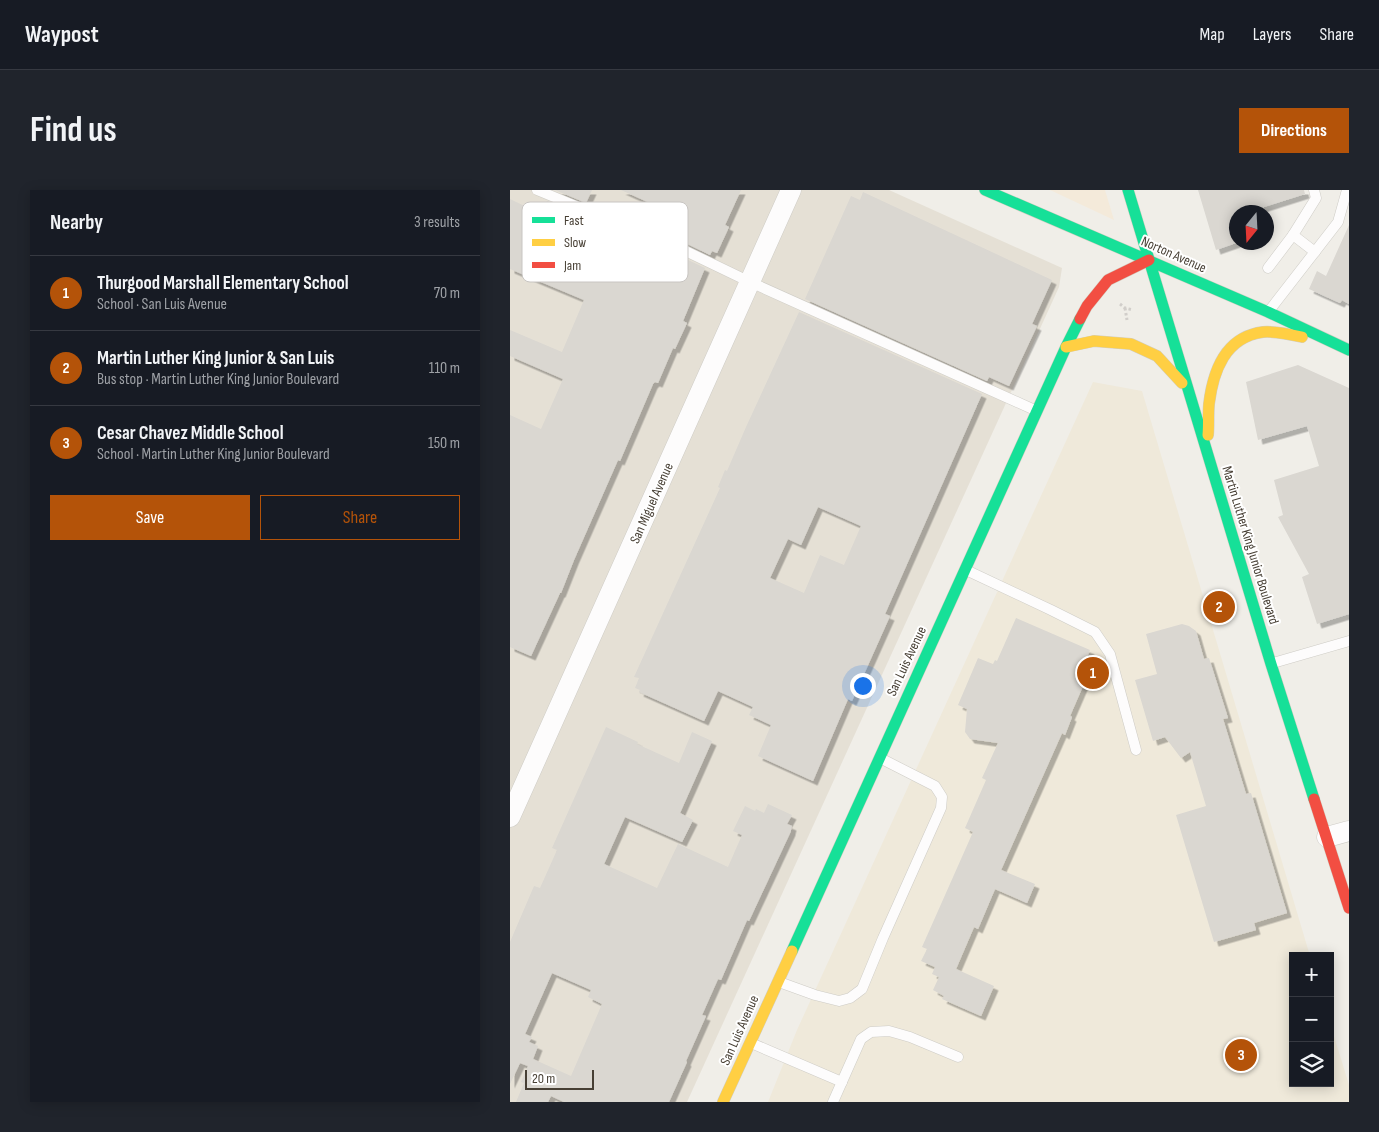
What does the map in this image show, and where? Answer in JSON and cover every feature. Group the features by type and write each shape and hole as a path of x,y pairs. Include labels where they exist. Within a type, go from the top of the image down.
{"street":[{"name":"San Miguel Avenue","path":"510,816 791,190"},
{"name":"Norton Avenue","path":"985,190 1268,312 1349,350"},
{"name":"Martin Luther King Junior Boulevard","path":"1128,190 1271,664 1349,908"},
{"name":"San Luis Avenue","path":"724,1102 879,757 1087,306 1108,280 1149,260"},
{"path":"1208,456 1209,404 1214,380 1221,360 1232,344 1246,336 1263,331 1288,332 1349,350"},
{"path":"1066,348 1094,341 1131,344 1157,356 1187,388"},
{"path":"1327,837 1349,831"}],"lane":[{"path":"537,190 566,202"},
{"path":"1268,268 1293,235 1316,198 1314,190"},
{"path":"1268,312 1338,222 1347,190"},
{"path":"1293,235 1314,252"},
{"path":"688,252 1037,411"},
{"path":"965,569 1095,632 1110,654 1136,750"},
{"path":"1271,664 1349,641"},
{"path":"778,982 814,995 839,1001 850,998 862,989 941,808 942,797 935,786 879,757"},
{"path":"833,1102 862,1039 871,1032 889,1031 910,1037 958,1057"},
{"path":"750,1042 842,1082"}],"path":[{"path":"1118,303 1132,310"}],"shaded area":[{"path":"510,190 889,190 1062,268 1059,287 687,1102 510,1102"},
{"path":"1050,190 1105,190 1114,220"},
{"path":"1093,382 1142,391 1309,952 1289,952 1289,1087 1334,1087 1334,1036 1349,1085 1349,1102 768,1102 797,1030"}],"building":[{"path":"555,190 592,190 586,202"},
{"path":"621,190 741,190 725,225 729,227 717,253 712,251 710,255 688,244 688,202 648,202"},
{"path":"1198,190 1304,190 1305,194 1270,205 1229,205 1229,245 1216,250"},
{"path":"863,192 1052,280 1032,324 1037,326 1009,386 989,377 987,381 805,299 851,196 860,200"},
{"path":"510,199 522,205 522,274 510,269"},
{"path":"1349,225 1349,304 1342,300 1340,303 1309,289 1317,271 1326,276"},
{"path":"688,260 705,268 683,321 687,323 675,349 673,348 658,383 655,382 653,384 561,593 531,656 510,647 510,415 541,429 563,379 510,356 510,330 562,352 584,300 541,282 688,282"},
{"path":"799,312 982,394 885,614 890,616 852,701 848,699 813,781 758,756 771,725 749,715 753,707 718,691 704,721 639,692 640,690 635,688 639,678 634,677 720,488 718,487 725,470 727,471","holes":["818,507 861,526 844,565 820,555 804,593 770,578 788,539 801,545"]},
{"path":"1298,365 1349,388 1349,614 1317,624 1302,577 1309,574 1278,517 1283,515 1274,480 1319,466 1307,426 1258,440 1246,382"},
{"path":"1016,618 1090,650 1086,660 1095,668 1095,675 1091,685 1083,686 1070,716 1072,717 1065,735 1062,733 1001,870 1035,884 1027,903 995,889 978,929 974,927 956,969 994,986 981,1016 942,999 944,996 933,990 939,977 932,974 935,967 921,961 927,949 922,947 973,832 965,828 986,780 982,778 998,743 970,739 965,732 967,709 958,705 978,658 993,664 995,660 997,661"},
{"path":"1182,624 1196,631 1204,659 1209,658 1228,718 1223,719 1246,794 1251,793 1287,913 1254,923 1256,930 1214,942 1176,815 1206,806 1190,752 1181,758 1165,737 1153,741 1135,680 1157,674 1146,634"},
{"path":"606,727 638,742 637,744 679,763 692,732 712,741 680,813 693,820 682,842 625,817 604,864 657,888 678,844 728,867 742,835 733,831 745,806 764,813 768,804 792,815 787,824 792,826 791,831 749,921 747,920 721,980 718,979 702,1015 706,1016 669,1102 564,1102 551,1096 548,1102 516,1102 524,1083 521,1082 528,1066 520,1063 510,1084 510,942 534,886 540,888 557,850 552,848","holes":["552,973 591,990 588,997 602,1004 571,1076 533,1059 538,1046 529,1042 532,1037 525,1034"]}],"traffic: fast":[{"path":"985,190 1268,312 1349,350"},
{"path":"1128,190 1271,664 1314,799"},
{"path":"792,951 1080,319"}],"traffic: slow":[{"path":"1208,435 1209,404 1214,380 1218,368 1230,348 1250,335 1263,332 1278,332 1302,337"},
{"path":"1066,347 1094,341 1131,344 1157,356 1182,383"},
{"path":"723,1102 792,951"}],"traffic: jam":[{"path":"1080,319 1087,306 1108,280 1149,260"},
{"path":"1314,799 1349,908"}],"place":[{"name":"Martin Luther King Junior & San Luis","path":"1219,607"},
{"name":"Thurgood Marshall Elementary School","path":"1093,673"},
{"name":"Cesar Chavez Middle School","path":"1241,1055"}]}
